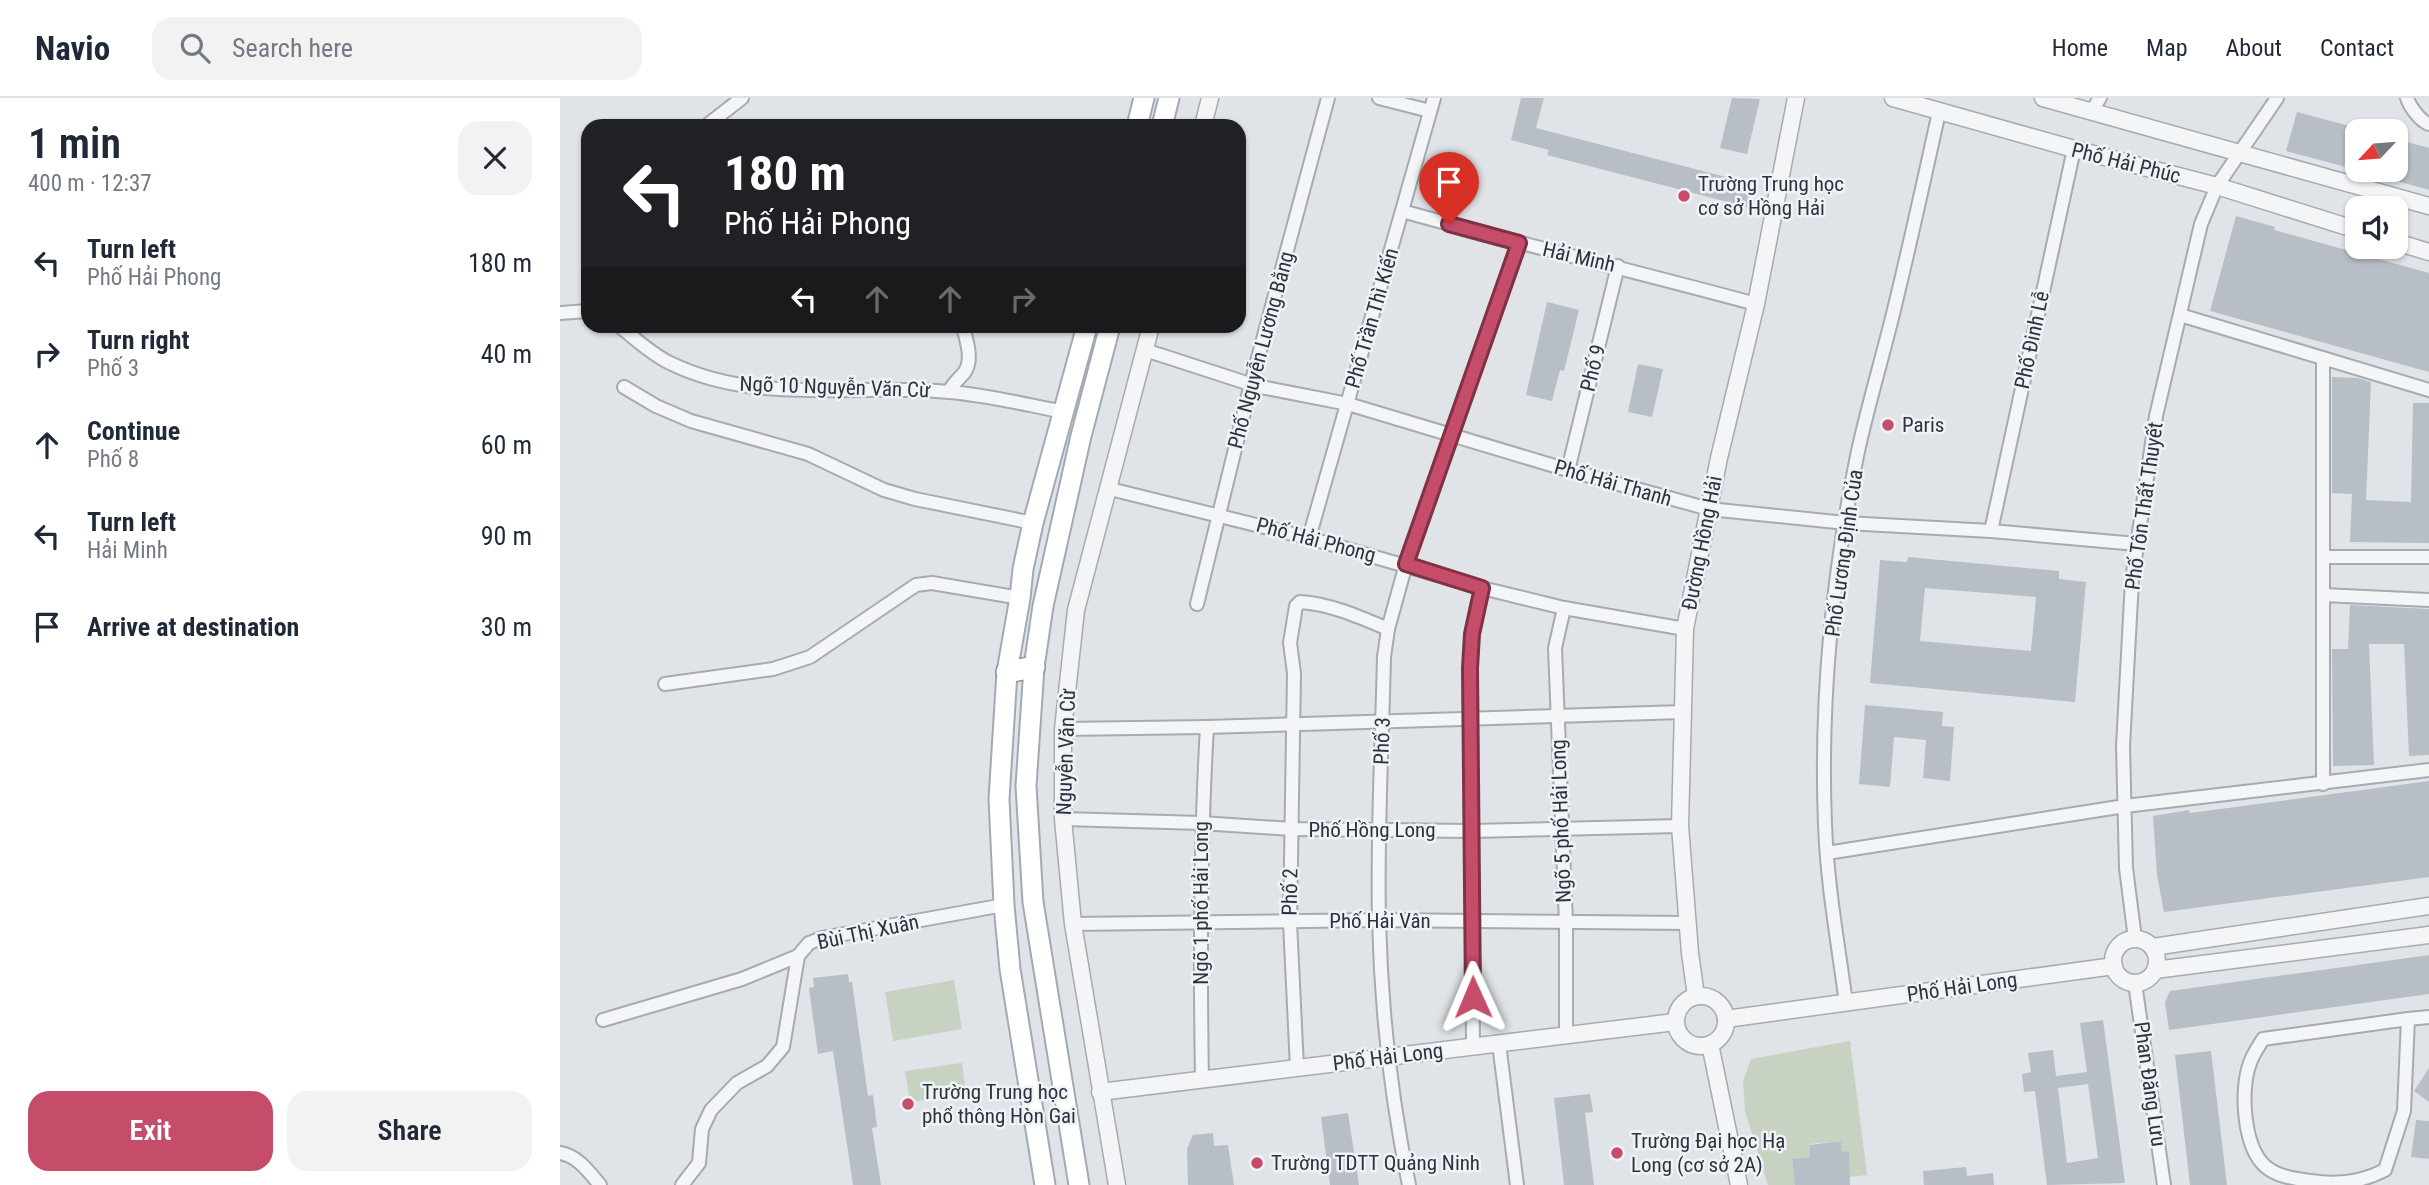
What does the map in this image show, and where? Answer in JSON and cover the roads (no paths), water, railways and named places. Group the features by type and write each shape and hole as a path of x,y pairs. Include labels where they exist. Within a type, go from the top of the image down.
{"highway":[{"path":"1007,672 1034,667"}],"main road":[{"path":"1139,119 1144,98"},
{"path":"1164,119 1169,98"},
{"path":"1045,1185 1010,968 999,799 1007,672 1023,569 1085,333"},
{"name":"Nguyễn Văn Cừ","path":"1079,1185 1033,902 1026,786 1034,667 1046,593 1081,436 1108,333"}],"street":[{"path":"715,119 742,98"},
{"path":"1205,119 1210,98"},
{"name":"Phố Nguyễn Lương Bằng","path":"1197,604 1251,384 1328,98"},
{"path":"1379,98 1432,104"},
{"name":"Đường Hồng Hải","path":"1696,996 1680,826 1685,629 1709,509 1756,304 1796,98"},
{"name":"Phố Hải Phúc","path":"1894,98 2217,186 2345,226"},
{"name":"Phố Hải Phúc","path":"2043,98 2095,105 2240,153 2429,206"},
{"name":"Phố Tôn Thất Thuyết","path":"2135,939 2126,869 2123,746 2132,580 2157,416 2201,224 2217,186 2277,98"},
{"path":"2407,98 2417,114 2429,124"},
{"name":"Phố Trần Thì Kiến","path":"1309,538 1432,104"},
{"name":"Phố Lương Định Của","path":"1846,1003 1825,825 1830,652 1858,451 1893,315 1939,112"},
{"name":"Phố Đinh Lễ","path":"1991,531 2074,149"},
{"name":"Hải Minh","path":"1402,211 1756,304"},
{"name":"Phố 3","path":"1409,1185 1400,1143 1389,1057 1379,920 1384,657 1388,629 1406,564 1519,243"},
{"path":"2408,246 2429,252"},
{"name":"Phố 9","path":"1567,470 1618,266"},
{"path":"560,313 581,312"},
{"path":"2180,315 2429,390"},
{"name":"Ngõ 10 Nguyễn Văn Cừ","path":"627,333 648,351 671,364 724,382 786,389 949,391 1065,412"},
{"path":"949,391 964,373 969,362 964,333"},
{"name":"Nguyễn Văn Cừ","path":"1117,1185 1073,924 1063,819 1063,729 1076,610 1149,333"},
{"name":"Phố Hải Thanh","path":"1145,350 1251,384 1348,404 1567,470 1709,509 1846,523 1991,531 2137,544"},
{"path":"2323,358 2323,784"},
{"path":"624,387 656,406 691,421 808,454 884,490 1033,523"},
{"name":"Phố Hải Phong","path":"1110,489 1309,538 1482,588 1564,608 1685,629"},
{"path":"2323,557 2429,557"},
{"path":"665,684 773,669 810,657 916,585 932,583 1020,598"},
{"path":"1474,1047 1472,634 1482,588"},
{"path":"2323,595 2429,600"},
{"name":"Phố 2","path":"1297,1068 1290,922 1293,673 1290,643 1296,606 1300,602 1352,613 1388,629"},
{"name":"Ngõ 5 phố Hải Long","path":"1564,608 1555,648 1566,923 1566,1035"},
{"path":"1063,729 1682,712"},
{"name":"Ngõ 1 phố Hải Long","path":"1202,1080 1200,922 1207,727"},
{"path":"1827,853 2125,806 2429,770"},
{"name":"Phố Hồng Long","path":"1063,819 1291,829 1471,831 1680,826"},
{"name":"Bùi Thị Xuân","path":"682,1185 699,1163 702,1129 711,1110 737,1083 767,1066 783,1047 798,956 809,943 822,938 1004,905"},
{"path":"2152,947 2429,906"},
{"name":"Phố Hải Vân","path":"1073,924 1379,920 1688,923"},
{"path":"2155,970 2156,955 2148,943 2135,939 2127,940 2116,951 2114,966 2122,978 2135,983 2143,981 2155,970 2429,935"},
{"path":"603,1020 730,983 798,956"},
{"name":"Phố Hải Long","path":"1726,1019 2114,966"},
{"name":"Phan Đăng Lưu","path":"2135,983 2164,1185"},
{"path":"1696,996 1710,997 1721,1006 1726,1019 1725,1030 1719,1038 1710,1044 1695,1045 1681,1037 1675,1022 1677,1010 1685,1001 1696,996"},
{"path":"2408,1020 2404,1111 2385,1170 2369,1178 2329,1184 2285,1177 2266,1168 2255,1154 2243,1104 2249,1064 2263,1039 2429,1017"},
{"name":"Phố Hải Long","path":"1100,1092 1675,1022"},
{"path":"1499,1044 1517,1185"},
{"path":"1710,1044 1738,1185"},
{"path":"560,1153 577,1160 600,1185"}],"place":[{"name":"Trường Trung học cơ sở Hồng Hải","path":"1684,196"},
{"name":"Paris","path":"1888,425"},
{"name":"Trường Trung học phổ thông Hòn Gai","path":"908,1104"},
{"name":"Trường Đại học Hạ Long (cơ sở 2A)","path":"1617,1153"},
{"name":"Trường TDTT Quảng Ninh","path":"1257,1163"}]}
